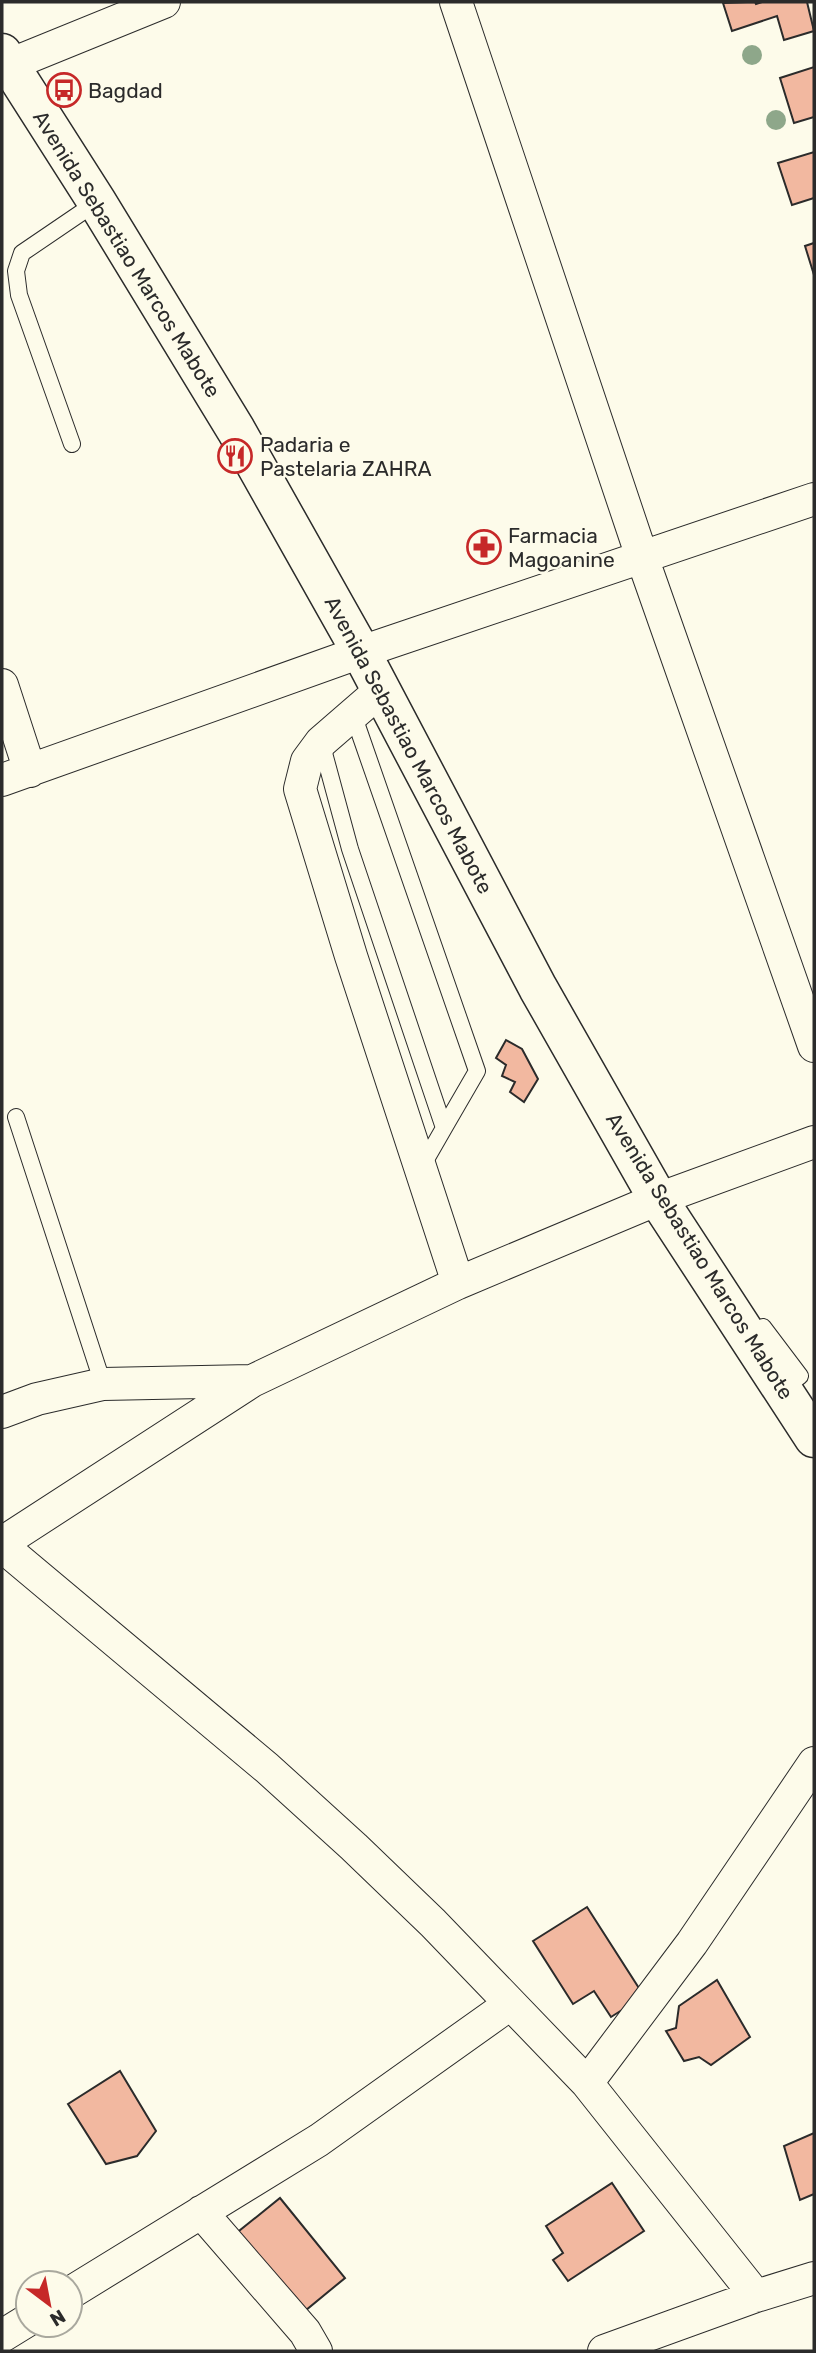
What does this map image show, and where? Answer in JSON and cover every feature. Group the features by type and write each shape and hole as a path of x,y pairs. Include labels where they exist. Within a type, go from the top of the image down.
{"main road":[{"name":"Avenida Sebastiao Marcos Mabote","path":"5,59 97,202 236,430 361,652 367,702 538,988 658,1199 814,1438"}],"street":[{"path":"5,59 164,2"},
{"path":"456,2 642,557 814,1046"},
{"path":"2,685 16,776 361,652 814,499"},
{"path":"367,702 321,742 307,761 300,789 351,956 458,1283"},
{"path":"756,2296 587,2083 433,1923 296,1794 2,1544 252,1381 458,1283 658,1199 814,1142"},
{"path":"2,1412 37,1399 103,1384 252,1381"},
{"path":"587,2083 692,1943 814,1763"},
{"path":"84,2284 319,2140 510,2004"},
{"path":"201,2212 305,2332 316,2351"},
{"path":"604,2351 814,2278"}],"lane":[{"path":"72,444 19,295 16,271 22,253 97,202"},
{"path":"367,702 477,1071 421,1168"},
{"path":"321,742 351,849 444,1128"},
{"path":"16,1117 103,1384"}],"building":[{"path":"807,2 814,31 784,40 777,16 732,31 723,3"},
{"path":"814,67 814,117 794,123 780,78"},
{"path":"814,152 814,198 792,205 778,163"},
{"path":"814,243 814,275 805,246"},
{"path":"506,1040 522,1049 538,1079 524,1102 510,1092 515,1082 502,1076 506,1065 496,1058"},
{"path":"587,1907 644,1996 611,2017 594,1991 573,2004 533,1941"},
{"path":"717,1980 750,2037 711,2065 699,2057 684,2061 666,2031 676,2028 679,2006"},
{"path":"120,2071 156,2131 137,2156 106,2164 68,2104"},
{"path":"814,2133 814,2194 800,2200 784,2146"},
{"path":"612,2183 644,2231 568,2281 553,2260 563,2253 546,2226"},
{"path":"280,2198 345,2278 300,2315 234,2235"}],"place":[{"name":"Bagdad","path":"64,90"},
{"name":"Padaria e Pastelaria ZAHRA","path":"235,456"},
{"name":"Farmacia Magoanine","path":"484,547"}]}
